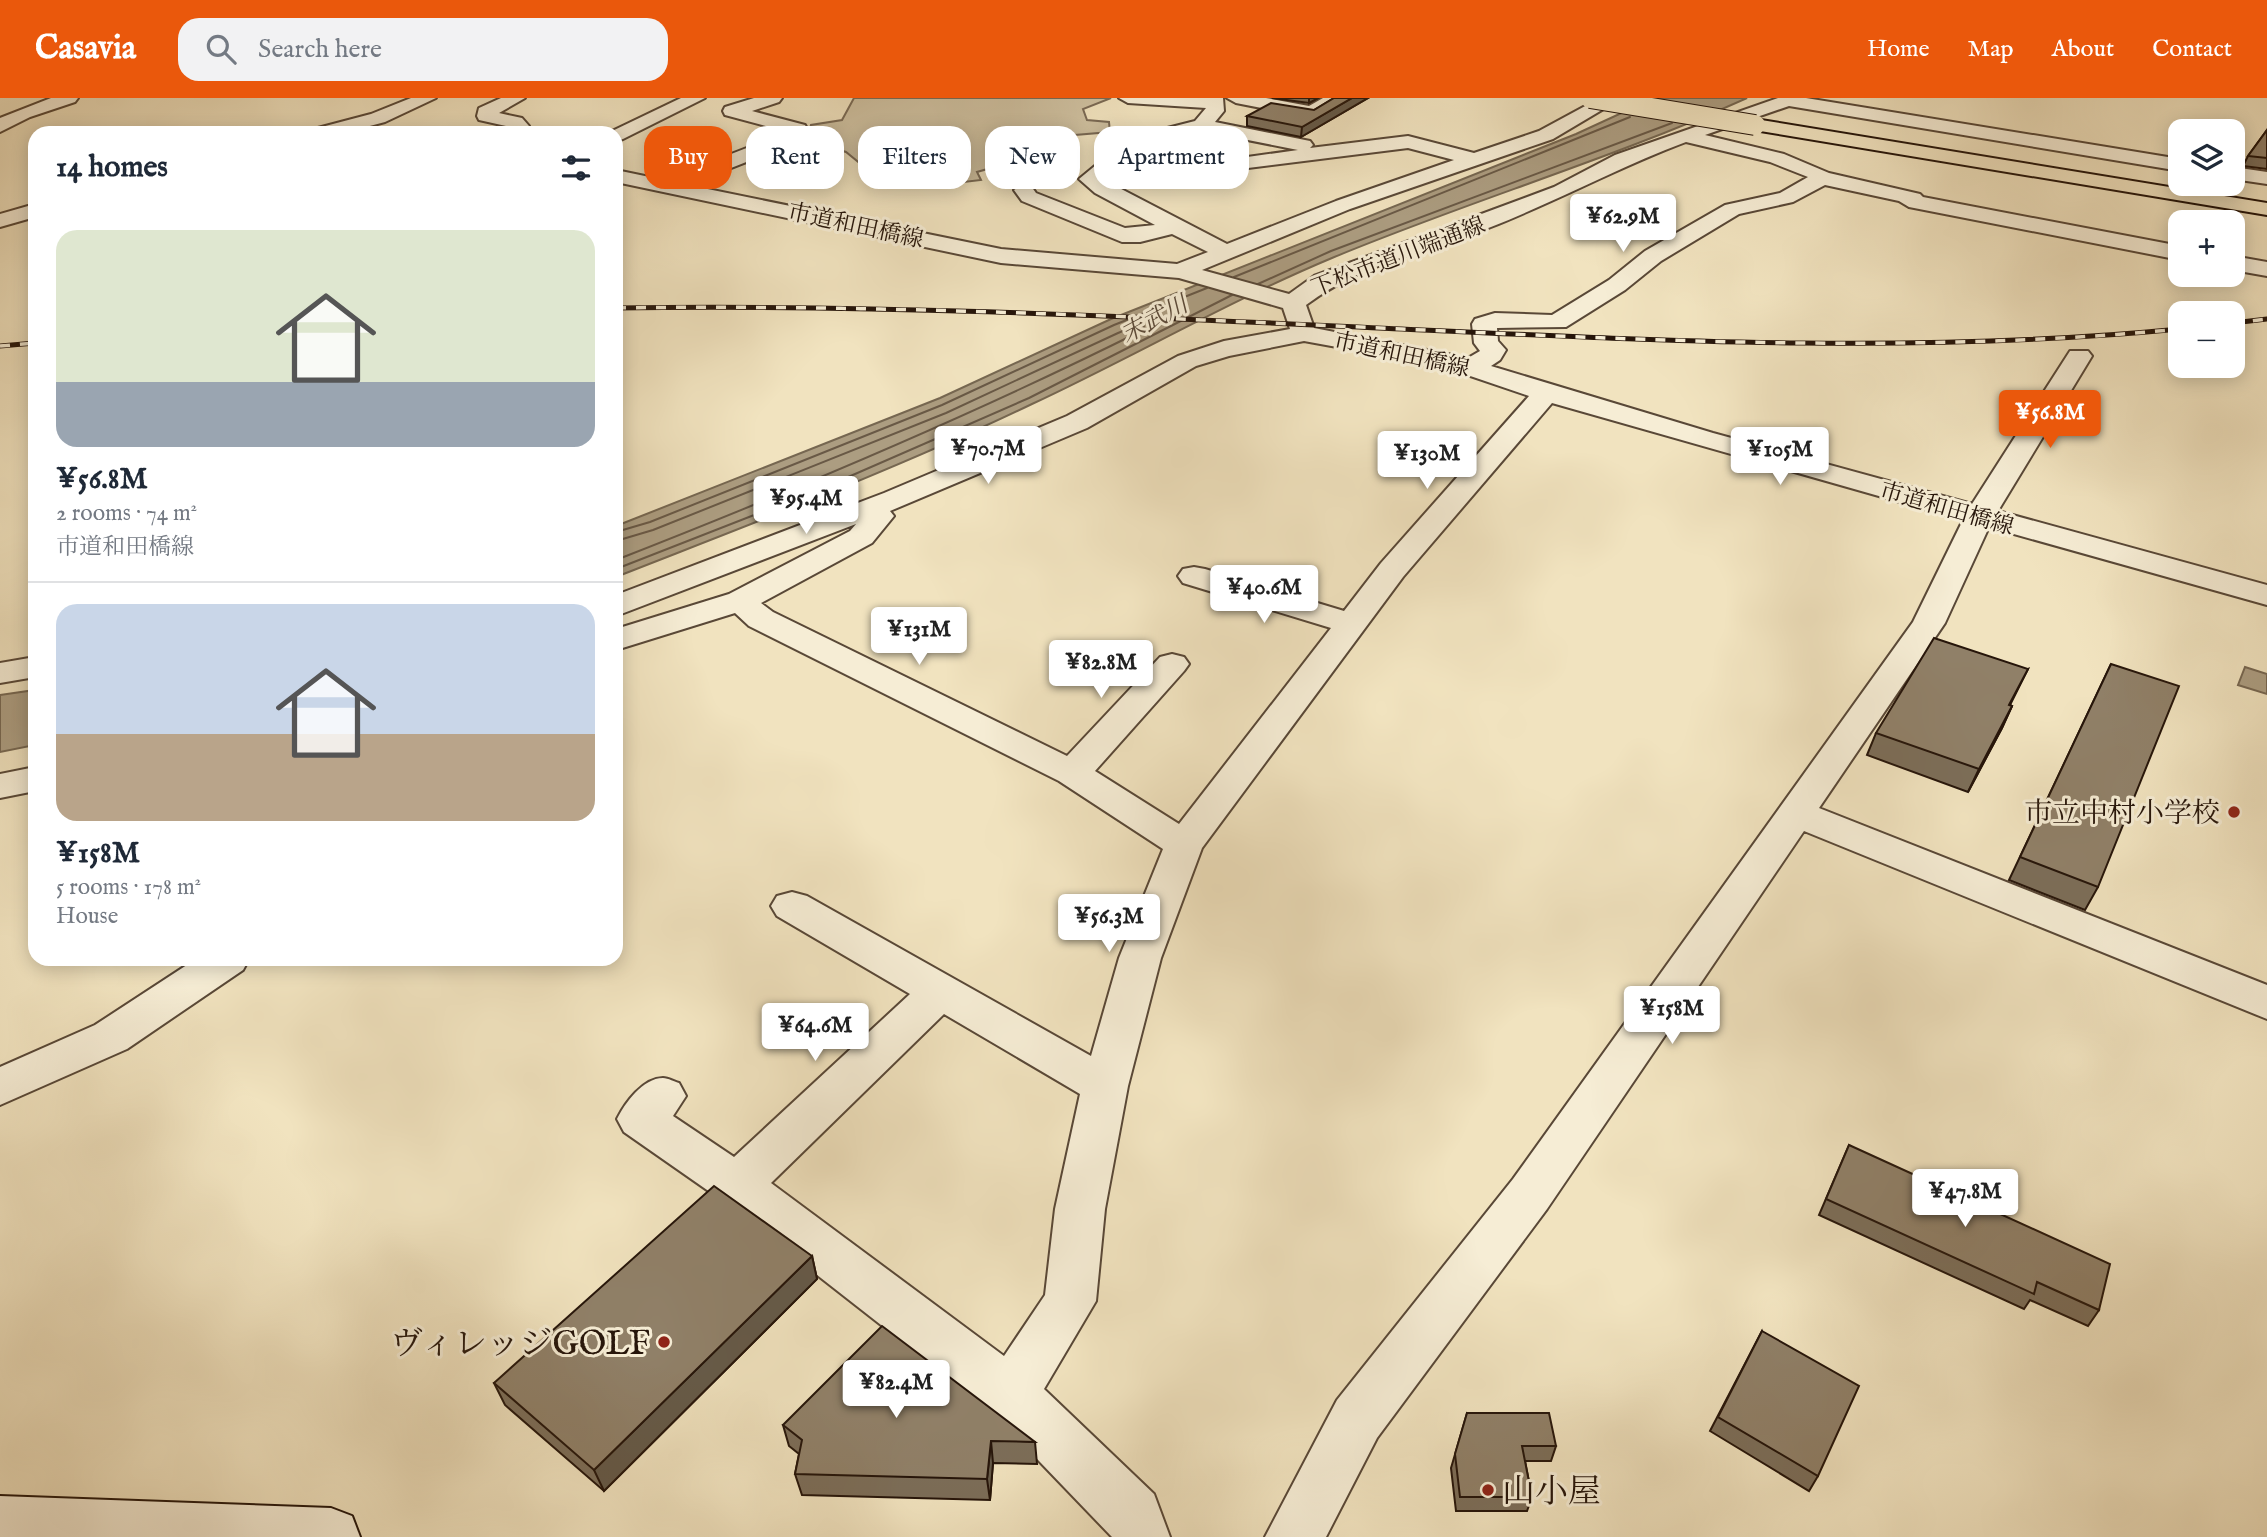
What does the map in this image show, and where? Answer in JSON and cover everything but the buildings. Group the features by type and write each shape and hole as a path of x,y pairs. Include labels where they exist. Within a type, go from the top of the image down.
{"highway":[{"path":"1590,98 1763,122"},
{"path":"1635,98 1763,122 2229,199 2267,210"},
{"path":"2229,199 2267,200"}],"street":[{"path":"0,126 23,113 69,98"},
{"path":"352,126 427,98"},
{"path":"516,98 486,112 486,116 515,122 520,126"},
{"path":"623,132 696,98"},
{"path":"732,160 800,134 797,129 732,111 773,98"},
{"path":"1236,98 1312,112 1336,98"},
{"path":"1190,274 1223,251 1472,159 1546,135 1613,98"},
{"path":"1125,101 1214,100 1212,117 1202,125 1127,144 1120,155 1089,179 1102,189 1223,251"},
{"path":"1793,100 2168,163"},
{"name":"下松市道川端通線","path":"623,603 894,499 1077,422 1187,361 1224,349 1304,334 1284,301 1322,281 1561,191 1622,159 1793,100"},
{"path":"1202,125 1330,152"},
{"path":"1685,136 1785,161 1811,170 1822,178 1913,198 1909,201 2168,251"},
{"path":"1249,162 1408,142 1472,159"},
{"path":"2245,175 2267,178"},
{"name":"市道和田橋線","path":"623,177 644,182"},
{"path":"1471,367 1491,355 1493,350 1486,343 1484,324 1495,320 1557,322 1617,285 1653,256 1732,209 1786,198 1822,178"},
{"name":"市道和田橋線","path":"680,189 1001,256 1190,274 1284,301"},
{"path":"1024,190 1028,197 1122,235 1140,236 1177,226"},
{"path":"0,202 28,196"},
{"path":"0,221 28,212"},
{"path":"2245,265 2267,269"},
{"name":"市道和田橋線","path":"1304,334 1411,351 1471,367 1546,393 1979,517 2267,595"},
{"path":"1294,1537 1357,1419 1530,1194 1929,623 1979,517 2079,356"},
{"path":"1010,1393 1070,1301 1080,1209 1105,1086 1140,958 1184,845 1392,570 1546,393"},
{"path":"623,638 740,601 861,537 894,499"},
{"path":"1194,576 1350,623"},
{"path":"740,601 761,619 1072,774 1184,845"},
{"path":"1072,774 1172,664"},
{"path":"0,673 28,668"},
{"path":"0,786 28,780"},
{"path":"1795,813 2267,1003"},
{"path":"792,906 1105,1086"},
{"path":"0,1087 111,1037 218,966"},
{"path":"737,1185 940,991"},
{"path":"663,1096 641,1119 737,1185 1010,1393 1133,1515 1141,1537"},
{"path":"0,1525 331,1537"}],"shaded area":[{"path":"854,98 1111,98 1083,109 1087,120 1109,122 1109,126 1094,126 1094,133 1080,135 1080,126 985,126 985,170 977,172 981,180 971,181 971,126 858,126 858,162 844,151 844,126 811,126 842,120"}],"water":[{"name":"末武川","path":"1654,98 1747,98 1644,141 1332,258 1256,292 1070,386 930,451 623,574 623,523 940,398 1111,319 1576,134"},
{"path":"2245,667 2267,674 2267,694 2238,685"},
{"path":"28,691 28,746 0,752 0,695"}],"railway":[{"path":"623,308 1009,312 1597,338 1791,343 1986,341 2168,330"},
{"path":"2245,322 2267,319"},
{"path":"0,346 28,344"}],"place":[{"name":"市立中村小学校","path":"2234,812"},
{"name":"ヴィレッジGOLF","path":"664,1342"},
{"name":"山小屋","path":"1488,1490"}]}
